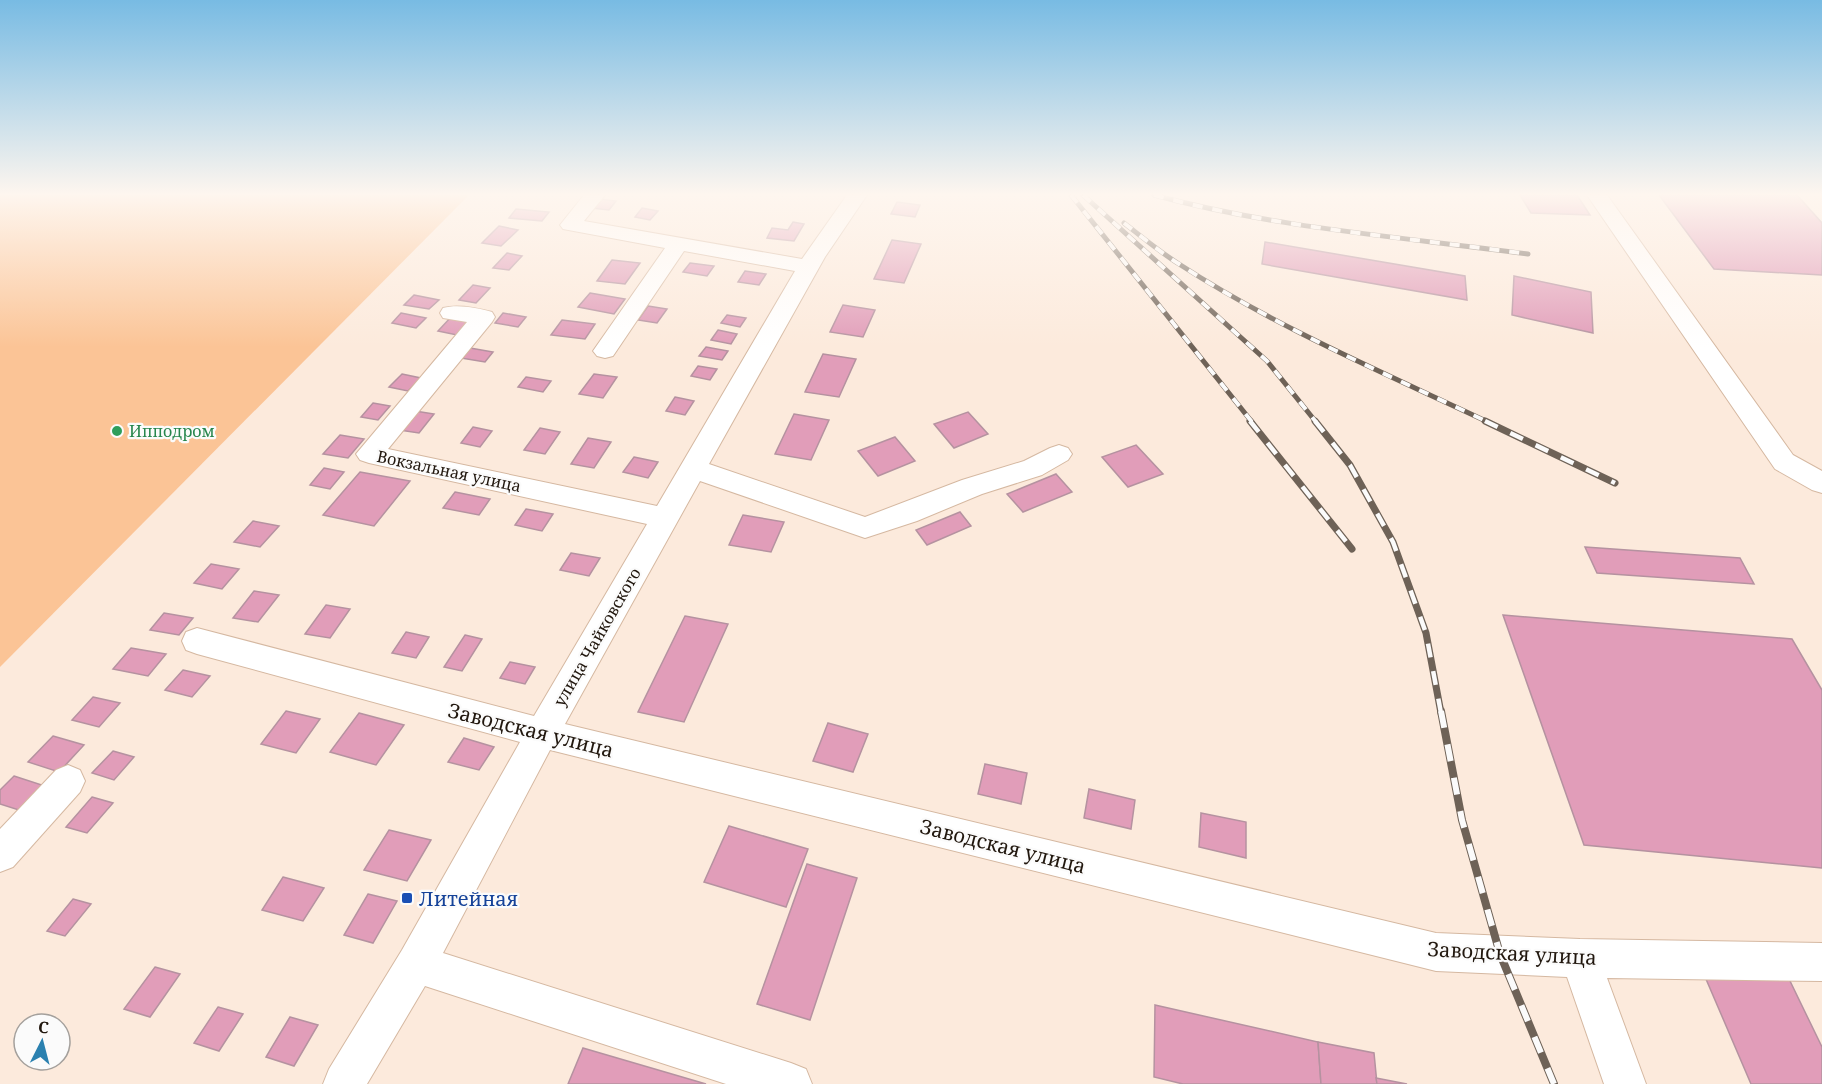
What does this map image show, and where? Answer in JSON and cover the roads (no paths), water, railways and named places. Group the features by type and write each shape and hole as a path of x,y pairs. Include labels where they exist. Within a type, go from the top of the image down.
{"street":[{"path":"605,351 678,246"},
{"path":"688,246 809,267"},
{"name":"улица Чайковского","path":"344,1084 416,964 542,733 823,246"},
{"path":"1632,246 1784,462 1822,483"},
{"name":"Вокзальная улица","path":"451,313 484,316 369,454 665,518"},
{"path":"695,469 865,528 907,514 972,487 1034,468 1059,454"},
{"name":"Заводская улица","path":"197,641 542,733 1436,952 1580,958 1822,962"},
{"path":"0,855 68,781"},
{"path":"1580,958 1625,1084"},
{"path":"416,964 791,1084"}],"railway":[{"path":"1111,246 1252,422"},
{"path":"1139,246 1267,361 1316,422"},
{"path":"1153,246 1216,287 1292,329 1488,422"},
{"path":"1462,246 1528,254"},
{"path":"1250,421 1352,549"},
{"path":"1315,421 1350,465 1393,542 1426,633 1441,713"},
{"path":"1485,421 1615,483"},
{"path":"1441,711 1462,820 1500,954 1554,1084"}],"place":[{"name":"Ипподром","path":"117,431"},
{"name":"Литейная","path":"407,898"}]}
